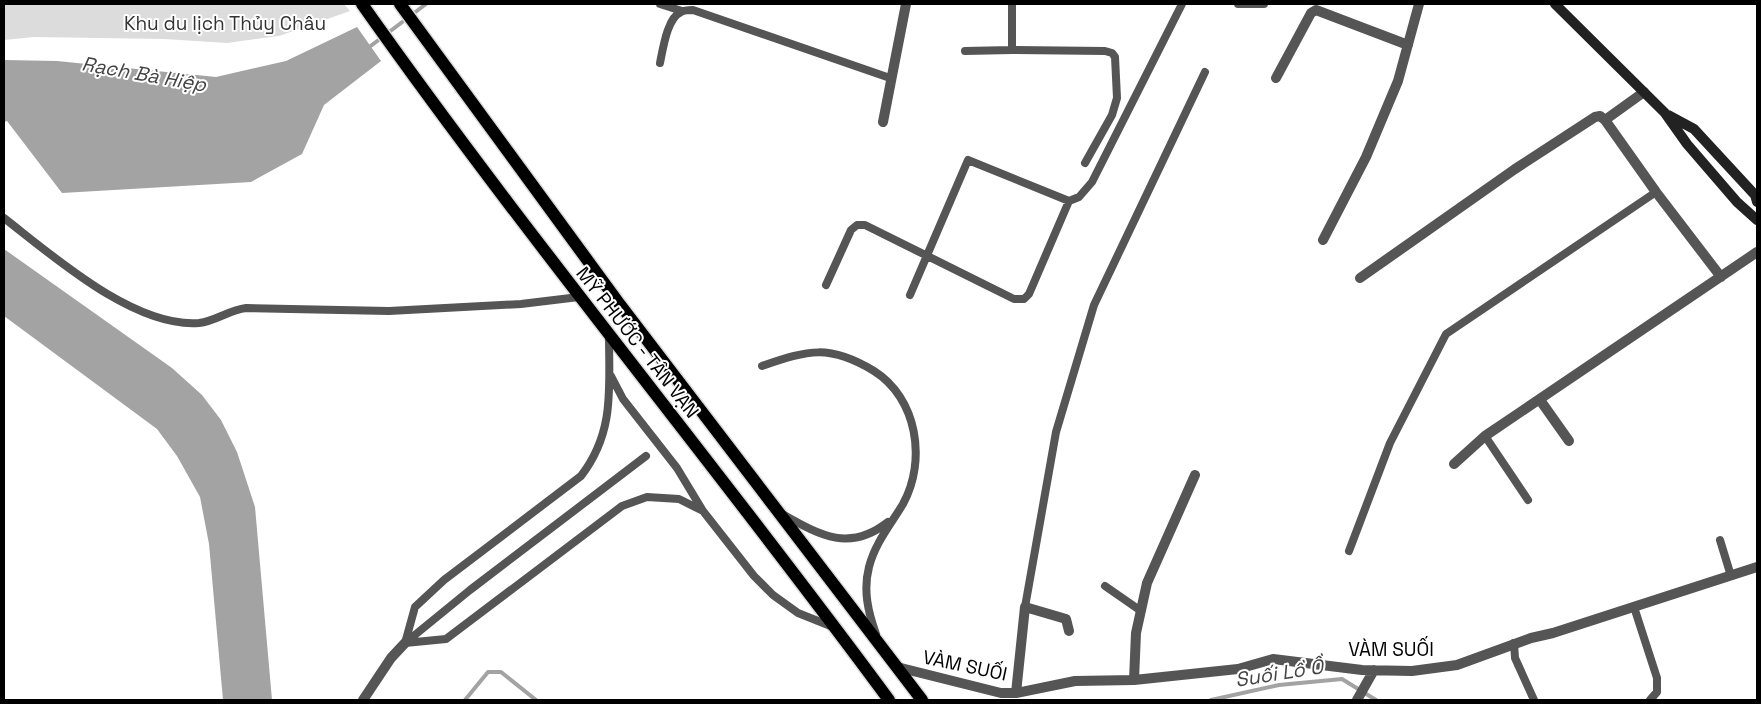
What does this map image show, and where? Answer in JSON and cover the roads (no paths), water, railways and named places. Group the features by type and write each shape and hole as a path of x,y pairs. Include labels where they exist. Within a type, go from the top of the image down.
{"main road":[{"name":"MỸ PHƯỚC - TÂN VẠN","path":"362,4 422,88 579,296 890,700"},
{"name":"MỸ PHƯỚC - TÂN VẠN","path":"400,4 618,302 920,698"},
{"path":"1555,4 1664,113 1724,188 1757,220"},
{"path":"1664,113 1694,129 1755,194 1757,202"}],"street":[{"path":"883,122 890,78 906,4"},
{"path":"1323,240 1366,157 1398,81 1419,4"},
{"path":"1276,78 1311,13 1316,10 1408,45"},
{"path":"1605,120 1644,92"},
{"path":"1360,278 1514,169 1595,117 1600,116 1605,120 1656,192 1721,277"},
{"path":"1454,464 1485,436 1757,252"},
{"path":"1540,400 1569,442"},
{"path":"1134,680 1136,633 1148,583 1195,475"},
{"name":"VÀM SUỐI","path":"897,667 1001,693 1016,693 1075,681 1134,680 1238,668 1273,659 1371,675 1412,671 1457,665 1514,643 1757,567"},
{"path":"1016,693 1025,607 1066,619 1070,631"},
{"path":"363,700 391,658 405,643"},
{"path":"1357,699 1371,675"}],"lane":[{"path":"660,4 682,11 693,10 890,78"},
{"path":"1012,4 1012,50"},
{"path":"910,295 968,160 1069,201 1079,197 1092,182 1182,4"},
{"path":"1238,4 1259,6 1264,4"},
{"path":"660,63 670,25 676,15 682,11"},
{"path":"965,51 1105,51 1112,53 1115,58 1117,98 1112,115 1085,163"},
{"path":"1025,607 1056,432 1094,305 1205,72"},
{"path":"1349,551 1390,443 1446,334 1656,192"},
{"path":"826,286 851,230 857,225 865,225 1014,299 1024,299 1029,294 1069,201"},
{"path":"4,218 75,273 134,309 180,322 206,322 220,318 235,309 246,308 389,311 522,304 579,296"},
{"path":"405,643 415,607 444,580 581,476 595,456 606,429 609,335"},
{"path":"762,366 802,352 829,352 858,362 880,375 903,400 910,418 916,446 915,469 903,503 891,519 869,567 866,592 869,615 880,645"},
{"path":"609,370 614,385 623,399 677,468 703,511 754,576 773,595 798,612 835,628"},
{"path":"1485,436 1528,500"},
{"path":"405,643 470,590 646,456"},
{"path":"405,643 446,639 622,506 648,497 679,499 703,511"},
{"path":"779,513 819,535 839,538 860,537 876,531 891,519"},
{"path":"1720,540 1731,576"},
{"path":"1105,586 1141,611"},
{"path":"1634,607 1657,678 1656,692 1650,700"},
{"path":"1514,643 1516,658 1534,700"}],"water":[{"path":"357,27 381,61 324,105 302,154 251,182 62,193 7,121 4,122 4,60 57,61 216,77 286,61"},
{"path":"4,249 172,368 202,395 221,420 237,452 255,507 272,700 223,700 209,544 200,497 177,456 157,429 4,316"}],"waterway":[{"name":"Rạch Bà Hiệp","path":"368,48 426,4"},
{"name":"Suối Lồ Ồ","path":"465,700 488,672 501,672 536,700"},
{"name":"Suối Lồ Ồ","path":"1211,700 1279,685 1342,679 1376,700"}],"park label":[{"name":"Khu du lịch Thủy Châu","path":"225,23"}]}
